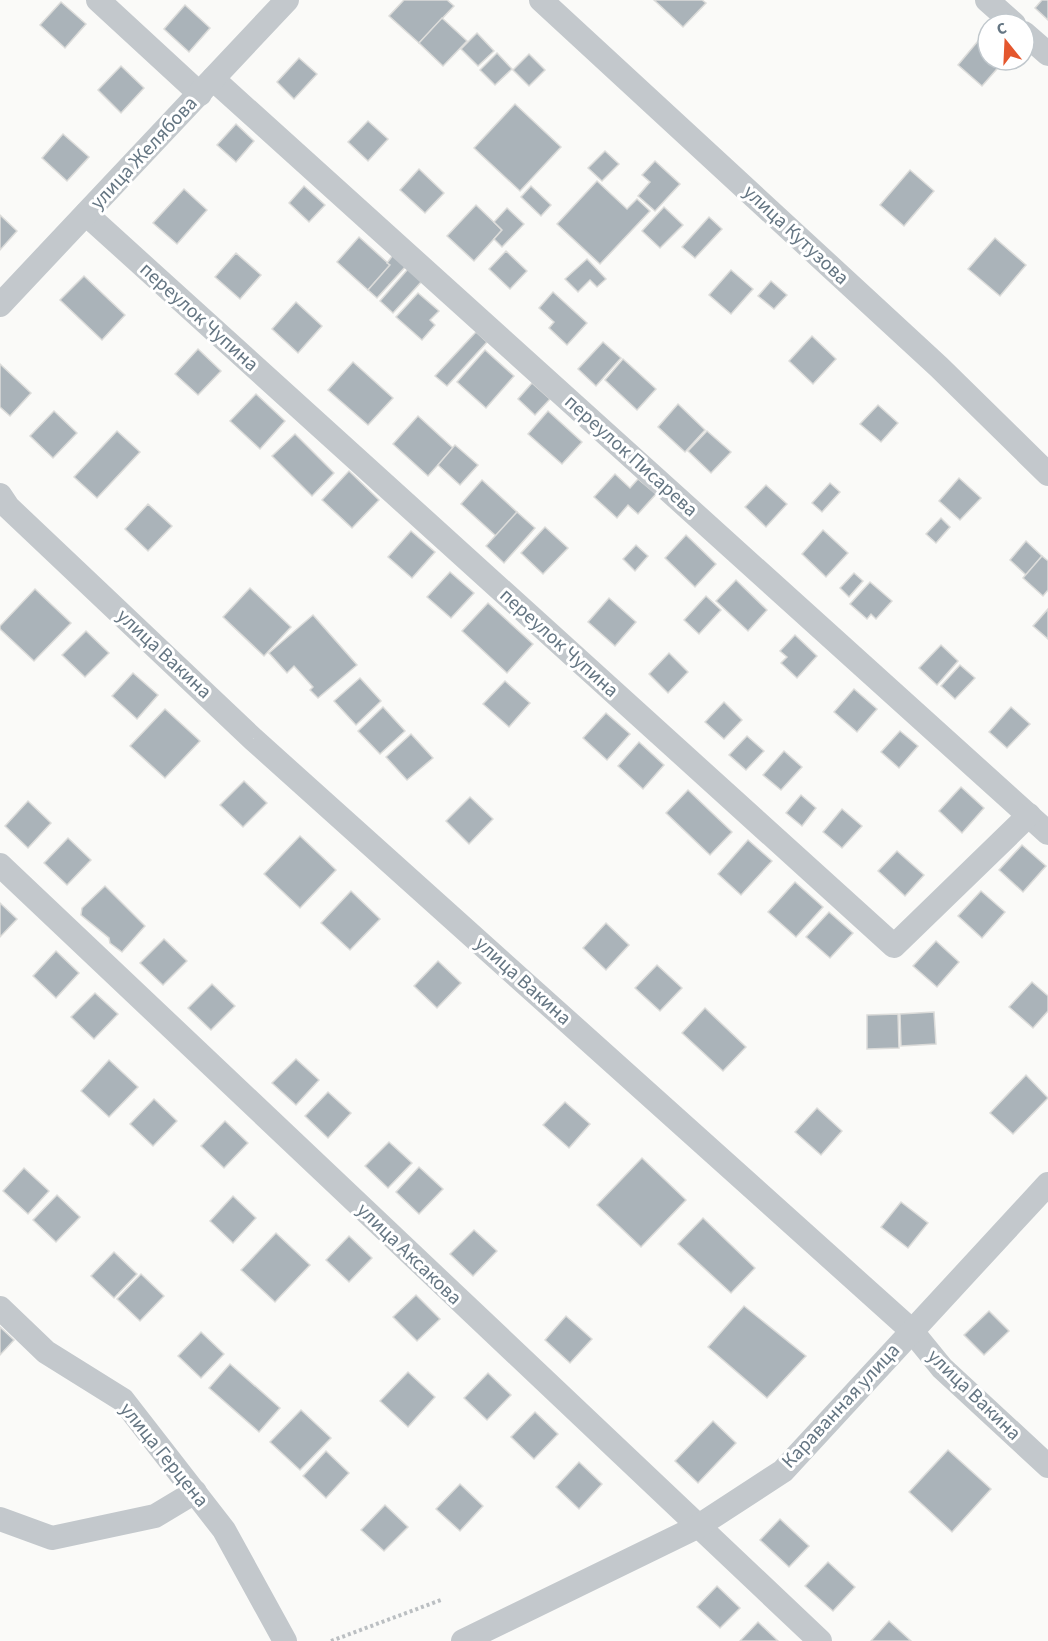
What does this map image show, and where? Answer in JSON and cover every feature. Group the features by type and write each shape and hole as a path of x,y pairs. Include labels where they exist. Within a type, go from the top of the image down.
{"street":[{"name":"переулок Писарева","path":"98,0 206,87 1048,832"},
{"name":"улица Желябова","path":"0,305 287,0"},
{"name":"улица Кутузова","path":"541,0 939,367 1048,474"},
{"path":"987,0 1000,12"},
{"path":"1036,44 1048,54"},
{"name":"переулок Чупина","path":"86,214 894,946 1029,816"},
{"name":"улица Вакина","path":"0,495 16,515 253,739 911,1330 942,1368 1048,1466"},
{"name":"улица Аксакова","path":"0,865 820,1641"},
{"name":"Караванная улица","path":"465,1641 697,1527 783,1471 1048,1184"},
{"name":"улица Герцена","path":"0,1308 46,1352 123,1400 224,1530 285,1641"},
{"path":"0,1519 52,1538 155,1516 195,1492"}],"path":[{"path":"331,1641 441,1600"}],"building":[{"path":"404,0 447,0 454,6 419,43 389,16"},
{"path":"654,0 702,0 706,3 683,27"},
{"path":"1042,0 1048,0 1048,20 1035,8"},
{"path":"61,2 86,24 65,48 40,25"},
{"path":"185,5 210,28 189,52 164,29"},
{"path":"442,18 467,41 443,66 419,43"},
{"path":"477,33 494,51 478,66 461,49"},
{"path":"976,43 976,72 994,72 982,86 958,65"},
{"path":"497,53 512,69 495,85 480,70"},
{"path":"529,54 545,70 529,86 513,70"},
{"path":"299,58 317,74 294,99 277,82"},
{"path":"121,66 144,88 121,113 98,90"},
{"path":"515,104 561,147 520,191 474,148"},
{"path":"368,121 388,139 368,161 348,142"},
{"path":"236,124 254,141 236,162 217,145"},
{"path":"63,134 89,157 67,181 42,158"},
{"path":"605,151 619,164 602,181 588,168"},
{"path":"655,161 680,184 655,211 638,196 650,182 642,175"},
{"path":"419,169 444,193 425,213 400,190"},
{"path":"910,170 934,191 904,226 880,205"},
{"path":"597,181 627,209 637,199 650,211 600,264 557,224"},
{"path":"304,186 325,205 309,222 289,203"},
{"path":"531,186 551,205 541,216 521,197"},
{"path":"184,189 207,210 177,244 153,223"},
{"path":"476,205 502,230 474,261 447,236"},
{"path":"664,207 683,225 660,248 642,231"},
{"path":"507,208 524,224 502,247 494,239 502,230 494,222"},
{"path":"0,215 17,231 0,250"},
{"path":"709,217 722,229 695,258 682,247"},
{"path":"359,237 390,265 368,290 337,262"},
{"path":"995,238 1026,265 1000,296 968,269"},
{"path":"506,251 527,271 510,289 489,269"},
{"path":"236,253 261,275 240,299 215,277"},
{"path":"393,255 406,266 377,298 368,290 390,265 387,263"},
{"path":"587,259 606,279 597,287 590,280 578,292 565,279"},
{"path":"408,269 422,281 393,313 380,301"},
{"path":"731,270 753,289 731,314 709,295"},
{"path":"84,276 125,315 102,340 60,300"},
{"path":"771,281 787,295 774,309 758,296"},
{"path":"553,292 587,323 567,345 549,328 554,322 539,308"},
{"path":"418,293 439,311 430,320 435,325 422,340 396,317"},
{"path":"296,302 322,326 298,353 272,329"},
{"path":"476,332 487,342 447,386 435,376"},
{"path":"812,336 836,359 813,384 789,361"},
{"path":"603,342 621,358 596,386 578,369"},
{"path":"198,349 221,371 198,395 175,374"},
{"path":"485,350 514,376 486,408 457,382"},
{"path":"623,359 656,389 637,410 605,380"},
{"path":"353,362 393,398 368,425 328,390"},
{"path":"0,364 31,393 10,416 0,407"},
{"path":"532,383 550,399 535,415 518,399"},
{"path":"256,394 285,421 260,449 230,421"},
{"path":"678,404 705,430 685,452 658,427"},
{"path":"878,405 898,423 881,442 860,424"},
{"path":"54,411 77,433 53,458 30,436"},
{"path":"548,411 582,442 562,464 528,434"},
{"path":"418,416 453,448 428,476 393,444"},
{"path":"117,431 140,452 97,498 74,477"},
{"path":"707,431 731,452 711,473 688,451"},
{"path":"295,434 334,473 312,496 272,456"},
{"path":"455,445 478,465 460,485 438,465"},
{"path":"349,471 379,500 352,528 322,500"},
{"path":"615,474 630,488 638,479 656,494 638,514 628,505 617,518 594,497"},
{"path":"959,478 981,498 960,520 939,501"},
{"path":"482,480 517,512 496,536 461,504"},
{"path":"830,483 840,492 822,512 812,503"},
{"path":"766,485 787,504 766,527 745,507"},
{"path":"148,504 172,526 148,551 125,529"},
{"path":"517,512 535,528 504,563 486,546"},
{"path":"941,518 950,527 936,543 926,534"},
{"path":"545,527 568,548 543,574 521,553"},
{"path":"823,530 848,553 826,577 802,554"},
{"path":"411,531 435,552 412,578 388,557"},
{"path":"686,535 716,564 695,587 665,558"},
{"path":"1026,541 1042,556 1026,575 1010,560"},
{"path":"636,545 648,556 635,571 623,559"},
{"path":"1042,556 1048,561 1048,590 1043,596 1023,578"},
{"path":"450,572 474,593 451,618 427,597"},
{"path":"854,573 863,581 849,597 840,588"},
{"path":"736,580 767,610 748,631 716,601"},
{"path":"870,582 892,601 876,619 871,614 867,619 850,604"},
{"path":"250,588 291,627 264,656 223,617"},
{"path":"35,589 71,623 34,661 0,629 0,626"},
{"path":"706,596 721,610 699,634 684,620"},
{"path":"609,598 636,622 615,646 588,622"},
{"path":"488,603 533,644 507,673 462,631"},
{"path":"1048,609 1048,639 1033,626"},
{"path":"313,615 357,665 318,698 310,690 313,687 294,666 287,673 269,653"},
{"path":"86,631 109,653 85,677 62,655"},
{"path":"795,635 817,656 797,678 781,663 787,657 780,651"},
{"path":"941,645 958,661 937,685 919,668"},
{"path":"669,653 688,672 668,693 649,674"},
{"path":"960,665 975,678 955,699 941,686"},
{"path":"133,673 158,695 137,719 112,696"},
{"path":"360,678 381,701 356,725 334,701"},
{"path":"505,681 530,703 509,727 483,704"},
{"path":"854,689 877,709 857,732 834,712"},
{"path":"724,702 742,720 724,739 705,722"},
{"path":"383,707 405,731 380,754 358,731"},
{"path":"1011,707 1030,724 1007,748 989,732"},
{"path":"165,709 200,741 165,778 130,746"},
{"path":"606,713 630,734 607,760 583,738"},
{"path":"900,731 918,746 899,768 881,752"},
{"path":"411,734 433,758 407,780 386,757"},
{"path":"747,736 764,751 746,770 729,755"},
{"path":"639,742 664,765 643,789 618,766"},
{"path":"784,751 802,767 781,790 763,775"},
{"path":"244,781 267,803 243,827 220,805"},
{"path":"961,787 984,808 962,833 939,811"},
{"path":"688,790 732,832 710,855 666,813"},
{"path":"801,795 816,808 802,826 786,813"},
{"path":"470,797 493,819 469,844 446,821"},
{"path":"28,801 51,823 28,848 5,826"},
{"path":"842,809 862,826 842,848 823,832"},
{"path":"300,836 336,870 300,908 264,874"},
{"path":"68,838 91,860 67,885 44,863"},
{"path":"748,840 772,861 741,895 718,874"},
{"path":"1022,845 1046,866 1023,892 999,870"},
{"path":"897,851 924,875 905,896 878,871"},
{"path":"795,882 823,907 796,937 768,912"},
{"path":"105,886 145,926 122,952 81,915 82,908"},
{"path":"351,891 380,919 350,950 321,923"},
{"path":"981,891 1005,912 982,938 958,916"},
{"path":"0,903 17,919 0,937"},
{"path":"829,912 853,933 830,958 806,937"},
{"path":"606,923 629,945 606,970 583,948"},
{"path":"164,939 187,961 163,985 140,963"},
{"path":"936,941 959,962 937,987 913,966"},
{"path":"56,951 79,973 56,998 33,976"},
{"path":"438,961 461,983 437,1008 414,986"},
{"path":"657,965 682,988 660,1011 635,988"},
{"path":"1032,982 1048,996 1048,1011 1033,1028 1009,1007"},
{"path":"212,984 235,1006 211,1030 188,1008"},
{"path":"95,993 118,1014 94,1039 71,1017"},
{"path":"705,1008 746,1047 723,1071 682,1033"},
{"path":"934,1012 936,1044 901,1046 900,1014"},
{"path":"898,1014 899,1048 867,1049 867,1015"},
{"path":"296,1059 319,1080 296,1105 272,1083"},
{"path":"109,1060 138,1087 109,1117 81,1091"},
{"path":"1026,1075 1048,1098 1013,1134 990,1113"},
{"path":"328,1092 351,1113 328,1138 305,1116"},
{"path":"154,1099 177,1121 153,1146 130,1124"},
{"path":"565,1102 590,1124 569,1148 543,1125"},
{"path":"817,1108 842,1131 821,1155 795,1132"},
{"path":"225,1121 248,1143 224,1168 201,1146"},
{"path":"389,1142 412,1163 388,1188 365,1166"},
{"path":"642,1158 686,1200 641,1247 597,1205"},
{"path":"419,1167 443,1189 419,1214 396,1192"},
{"path":"24,1168 49,1191 28,1214 3,1191"},
{"path":"57,1195 80,1217 56,1242 33,1220"},
{"path":"233,1196 256,1218 233,1243 210,1221"},
{"path":"901,1202 928,1223 908,1248 881,1227"},
{"path":"703,1218 755,1268 731,1293 678,1244"},
{"path":"474,1230 497,1251 473,1276 450,1254"},
{"path":"276,1233 310,1265 275,1302 241,1270"},
{"path":"349,1236 372,1258 349,1282 326,1260"},
{"path":"114,1252 137,1274 114,1298 91,1276"},
{"path":"141,1274 164,1296 140,1321 117,1299"},
{"path":"416,1295 440,1319 417,1341 393,1317"},
{"path":"744,1306 806,1356 767,1398 708,1347"},
{"path":"989,1311 1009,1331 984,1355 964,1335"},
{"path":"566,1316 592,1339 570,1363 545,1340"},
{"path":"0,1327 14,1340 0,1355"},
{"path":"201,1332 224,1354 201,1378 178,1356"},
{"path":"230,1364 280,1408 259,1432 209,1388"},
{"path":"408,1372 435,1397 408,1427 380,1401"},
{"path":"488,1373 511,1395 487,1420 464,1398"},
{"path":"301,1410 331,1438 300,1470 270,1442"},
{"path":"535,1412 558,1434 534,1459 511,1437"},
{"path":"713,1421 736,1443 698,1483 675,1461"},
{"path":"948,1450 991,1489 952,1532 909,1492"},
{"path":"326,1451 349,1473 326,1498 303,1476"},
{"path":"579,1462 602,1484 579,1509 556,1487"},
{"path":"460,1484 483,1506 460,1531 436,1509"},
{"path":"385,1505 408,1527 384,1551 361,1530"},
{"path":"780,1519 809,1546 789,1567 760,1540"},
{"path":"828,1562 855,1587 833,1611 805,1586"},
{"path":"717,1586 740,1608 720,1628 697,1607"},
{"path":"889,1621 911,1641 871,1641"},
{"path":"758,1622 778,1641 740,1641"}]}
